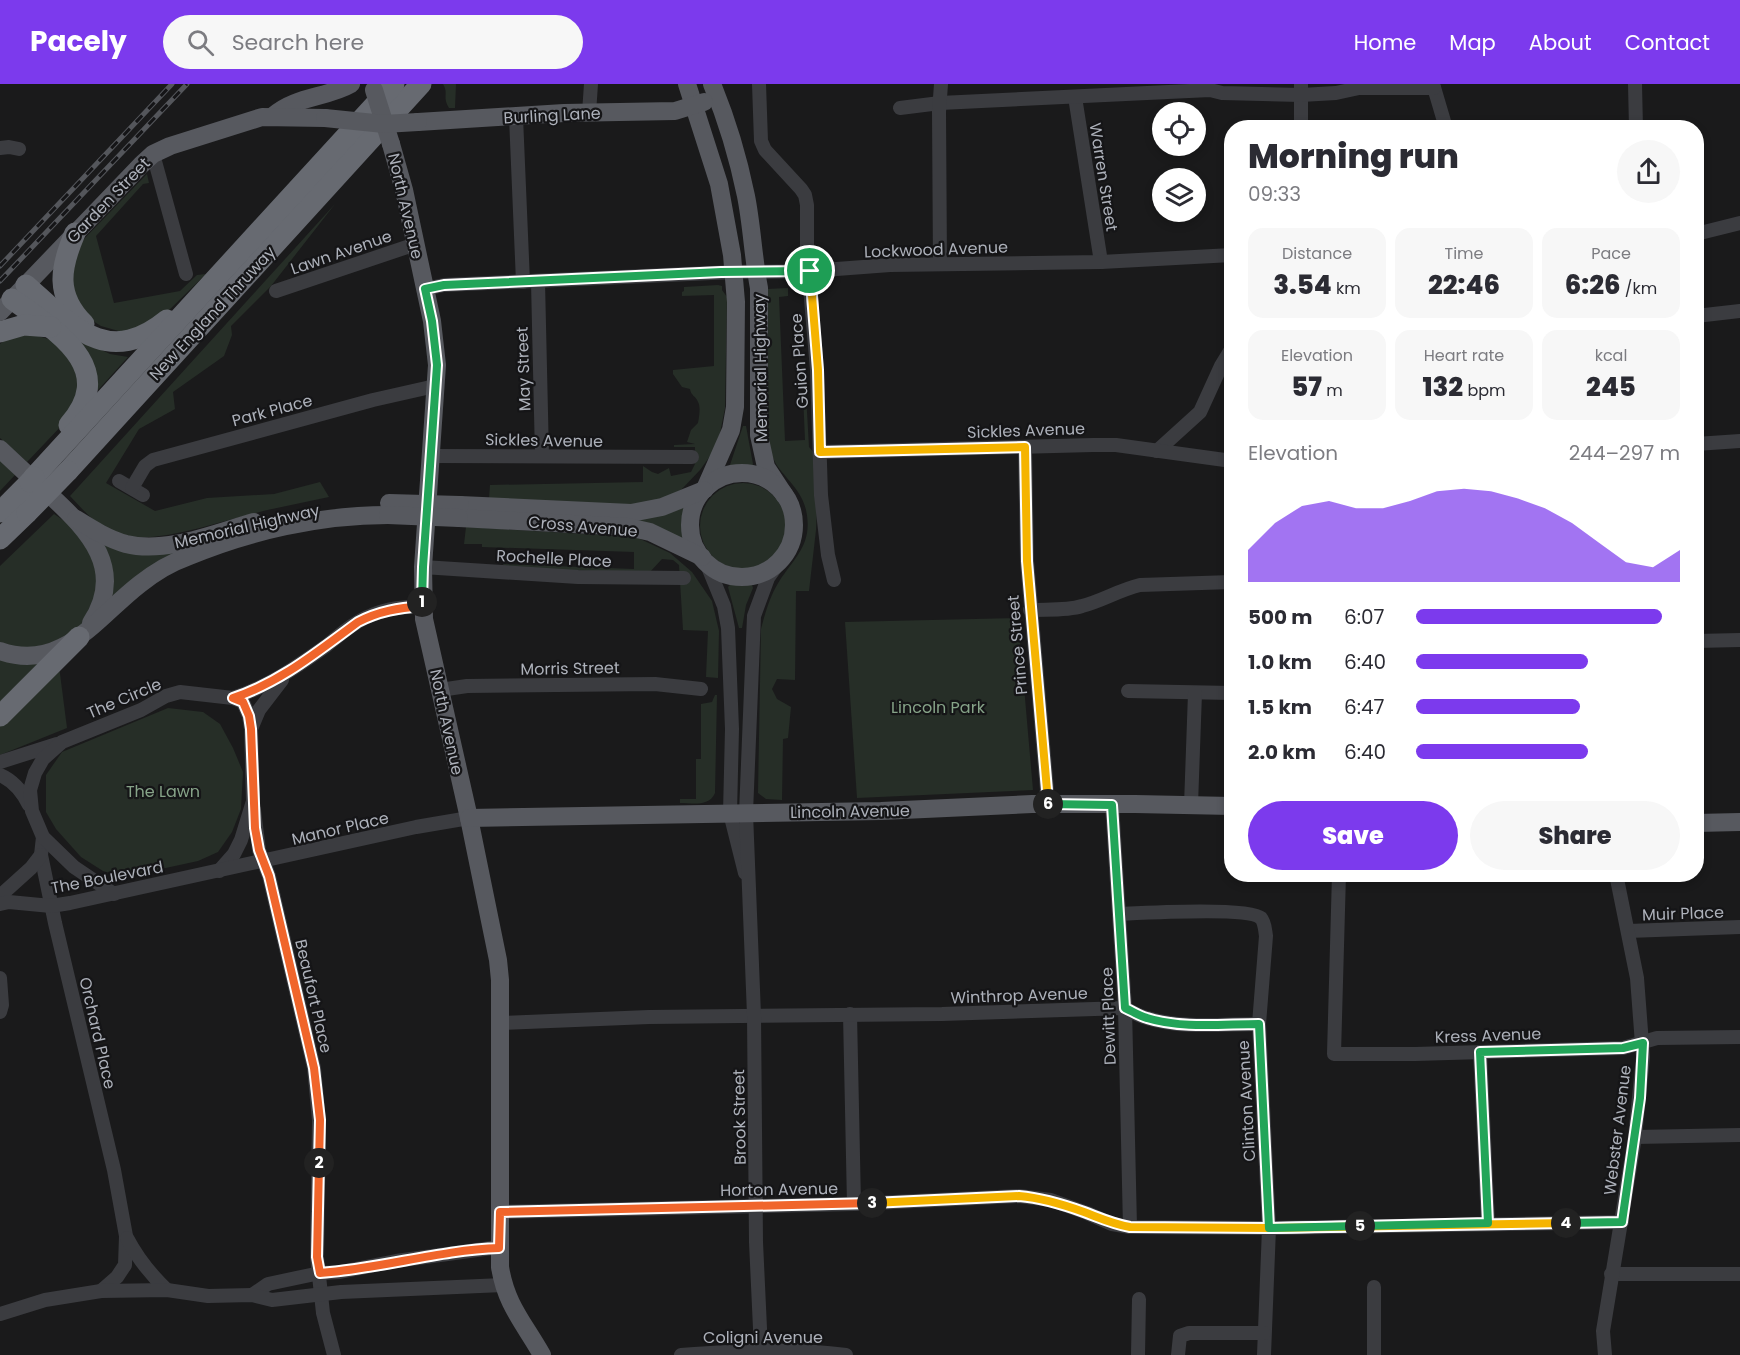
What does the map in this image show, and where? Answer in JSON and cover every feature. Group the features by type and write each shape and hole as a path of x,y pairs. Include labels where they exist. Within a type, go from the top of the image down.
{"highway":[{"name":"New England Thruway","path":"13,509 394,84"},
{"name":"New England Thruway","path":"0,539 13,509 34,477 56,459 421,84"},
{"path":"75,233 63,268 65,294 77,316 89,329 106,341"},
{"path":"13,298 106,341 130,341 151,332 224,271"},
{"path":"13,298 51,327 76,351 85,369 87,388 82,406 56,459"},
{"path":"0,332 24,325 51,327"},
{"path":"0,716 81,635"}],"main road":[{"path":"280,112 351,84"},
{"name":"Memorial Highway","path":"687,84 718,180 726,214 736,302 735,407 731,430 705,489"},
{"name":"North Avenue","path":"373,87 391,144 416,244 435,342 437,365 422,606 498,960 499,1248 503,1285 509,1302 542,1355"},
{"name":"Burling Lane","path":"384,124 589,113 675,111 694,106 715,90"},
{"name":"Memorial Highway","path":"715,90 732,139 746,196 755,254 759,299 759,435 766,467 785,496"},
{"name":"Garden Street","path":"13,298 153,154 170,146 280,112 384,124"},
{"path":"0,449 76,519 97,548 104,573 104,590 99,608 81,635"},
{"path":"748,473 770,481 785,496 794,515 794,529 791,543 781,560 766,571 745,577 723,573 704,560 692,539 690,525 693,510 705,489 725,476 748,473"},
{"name":"Cross Avenue","path":"460,511 631,513 662,507 705,489"},
{"name":"Memorial Highway","path":"76,519 100,534 117,541 153,547 178,543 304,511 335,506 460,511"},
{"name":"Memorial Highway","path":"0,651 19,656 36,656 62,648 81,635 140,584 185,557 218,545 282,528 388,509"},
{"name":"Cross Avenue","path":"460,511 628,527 650,532 704,560"},
{"name":"Lincoln Avenue","path":"469,818 892,811 1044,804 1224,806"},
{"path":"1704,823 1740,822"}],"street":[{"path":"589,113 591,84"},
{"name":"Guion Place","path":"759,84 761,141 765,150 805,195 807,205 807,252 818,370 825,529 834,580"},
{"path":"940,264 942,84"},
{"path":"1635,84 1636,120"},
{"path":"900,108 1051,91 1075,97 1214,87 1222,93 1301,89 1336,93 1355,86 1434,86 1444,120"},
{"path":"1301,89 1301,120"},
{"name":"Warren Street","path":"1075,97 1101,262"},
{"path":"516,117 523,282"},
{"path":"0,148 19,149"},
{"path":"153,154 186,274"},
{"path":"1704,232 1740,223"},
{"name":"Lawn Avenue","path":"276,291 416,244"},
{"name":"Lockwood Avenue","path":"425,289 444,285 734,272 810,271 890,265 1101,262 1224,255"},
{"name":"May Street","path":"537,282 542,456"},
{"path":"1704,315 1740,311"},
{"path":"1157,451 1200,412 1224,361"},
{"name":"Park Place","path":"131,488 153,460 373,400 435,386"},
{"path":"1704,443 1740,441"},
{"name":"Sickles Avenue","path":"820,452 1116,445 1224,460"},
{"name":"Prince Street","path":"1025,447 1026,551 1047,790 1044,804"},
{"name":"Sickles Avenue","path":"431,456 692,457"},
{"path":"704,560 724,606 728,628 738,813"},
{"path":"738,813 754,616 768,578 781,560"},
{"name":"Rochelle Place","path":"423,567 578,577 684,578"},
{"path":"1030,610 1078,607 1140,585 1224,582"},
{"path":"233,698 285,675 371,615 396,608 422,606"},
{"path":"1704,641 1740,640"},
{"path":"251,729 259,710 285,675"},
{"name":"Morris Street","path":"440,690 467,686 655,684 701,689"},
{"path":"1128,691 1224,693"},
{"name":"The Circle","path":"0,762 62,742 180,692 233,698"},
{"path":"1191,805 1195,693"},
{"path":"233,698 243,702 249,716 255,828 263,862"},
{"name":"The Circle","path":"32,811 30,790 35,773 43,759 62,742"},
{"name":"The Circle","path":"0,775 10,779 23,792 43,837 74,867 114,894"},
{"path":"219,871 234,854 241,840 253,801"},
{"name":"Dewitt Place","path":"1112,805 1125,1008 1130,1227"},
{"name":"Brook Street","path":"738,813 741,862 748,884 754,1015 761,1350"},
{"name":"Manor Place","path":"219,871 417,827 469,818"},
{"name":"Orchard Place","path":"43,837 41,855 51,906 114,1170 126,1236 125,1265 117,1277 101,1291"},
{"name":"The Boulevard","path":"0,896 31,868 41,855"},
{"name":"Beaufort Place","path":"263,862 269,876 315,1078 320,1120 317,1257 323,1313 334,1355"},
{"name":"The Boulevard","path":"0,904 9,902 51,906 219,871"},
{"name":"Kress Avenue","path":"1339,882 1334,1054 1623,1048 1657,1038 1740,1037"},
{"name":"Webster Avenue","path":"1605,1355 1603,1331 1611,1274 1622,1222 1642,1081 1643,1043 1637,978 1618,882"},
{"name":"Clinton Avenue","path":"1119,914 1232,912 1255,915 1264,925 1266,936 1259,1024 1269,1228 1264,1355"},
{"name":"Muir Place","path":"1628,931 1740,927"},
{"path":"0,978 2,1005 0,1012"},
{"name":"Winthrop Avenue","path":"500,1023 754,1015 1125,1008 1146,1018 1163,1022 1259,1024"},
{"path":"850,1014 854,1204"},
{"path":"1480,1052 1488,1223"},
{"path":"1635,1137 1740,1135"},
{"name":"Horton Avenue","path":"500,1212 854,1204 1019,1196 1037,1198 1087,1213 1112,1224 1130,1227 1269,1228 1622,1222"},
{"name":"Orchard Place","path":"126,1236 136,1256 167,1290"},
{"path":"252,1295 268,1284 320,1273 499,1248"},
{"path":"1611,1274 1740,1274"},
{"path":"0,1314 45,1300 101,1291 167,1290 208,1296 252,1295 272,1300 341,1292 503,1285"},
{"path":"1374,1287 1374,1355"},
{"path":"1138,1355 1139,1299"},
{"path":"1178,1355 1180,1336 1189,1333 1264,1333"},
{"name":"Coligni Avenue","path":"681,1355 761,1350 846,1355"}],"green space":[{"path":"443,84 456,84 455,108 449,108"},
{"path":"147,174 149,183 143,184 96,236 114,303 180,291 197,275 206,274 166,313 143,328 122,332 101,326 85,316 74,298 72,263 85,238"},
{"path":"335,204 271,286 231,326 232,335 224,356 173,392 175,409 139,429 106,483 155,511 207,498 274,494 320,482 329,497 186,531 151,537 121,535 99,524 70,496"},
{"path":"722,286 727,297 725,408 713,452 681,490 658,500 628,505 489,499 490,485 643,482 643,466 658,474 669,468 671,476 691,472 695,464 695,447 674,447 674,445 695,444 687,442 691,430 698,423 700,412 697,400 690,389 682,387 673,374 673,370 714,366 714,295 682,296 682,292 684,287"},
{"path":"788,288 788,296 779,297 785,441 805,440 803,394 806,394 809,447 819,459 816,530 809,591 796,591 795,680 777,679 772,689 777,699 791,707 788,738 783,739 782,800 766,799 758,793 761,629 774,590 804,543 808,522 801,497 776,464 767,442 767,289"},
{"path":"30,334 54,341 67,351 81,389 64,423 27,462 0,438 0,344 5,340"},
{"path":"83,341 110,354 128,357 98,390 93,385 79,345"},
{"path":"743,426 746,426 753,464 752,466 731,467 730,465"},
{"path":"0,460 15,475 0,491"},
{"path":"743,483 759,487 773,496 782,510 786,526 782,542 773,556 759,565 743,569 727,565 713,556 704,542 700,526 704,510 713,496 727,487"},
{"path":"684,506 685,541 632,519"},
{"path":"54,514 78,530 97,569 98,589 82,624 65,639 25,650 0,643 0,566"},
{"path":"466,527 636,537 670,553 692,572 712,601 719,631 718,678 706,677 708,631 683,630 679,565 673,560 662,559 649,573 505,568 503,564 634,569 634,552 482,547 482,544 464,544"},
{"path":"103,542 197,544 111,600 112,567"},
{"path":"730,585 752,585 753,588 746,605 742,628 739,628 728,587"},
{"name":"Lincoln Park","path":"1018,618 1033,790 857,798 845,622"},
{"path":"0,659 45,662 0,707"},
{"path":"59,666 67,728 0,755 0,726"},
{"path":"717,695 715,793 705,802 680,803 680,799 696,799 696,759 701,759 701,704 712,702"},
{"name":"The Lawn","path":"168,708 203,712 220,724 233,748 243,772 241,809 232,832 218,852 198,861 124,877 103,871 81,857 56,829 46,812 46,775 62,752"}],"railway":[{"path":"0,266 172,84"},
{"path":"0,281 187,84"}],"route":[{"path":"810,271 721,272 444,285 425,289 432,321 437,365 422,606 396,608 371,615 285,675 233,698 243,702 249,716 252,793 259,850 269,876 314,1068 320,1120 317,1257 320,1273 340,1272 484,1248 499,1248 500,1212 854,1204 1019,1196 1051,1200 1112,1224 1130,1227 1269,1228 1622,1222 1642,1081 1643,1043 1623,1048 1556,1048 1480,1052 1488,1223 1269,1228 1259,1024 1163,1022 1146,1018 1125,1008 1112,805 1044,804 1047,790 1026,551 1025,447 820,452 818,370 810,271"}]}
